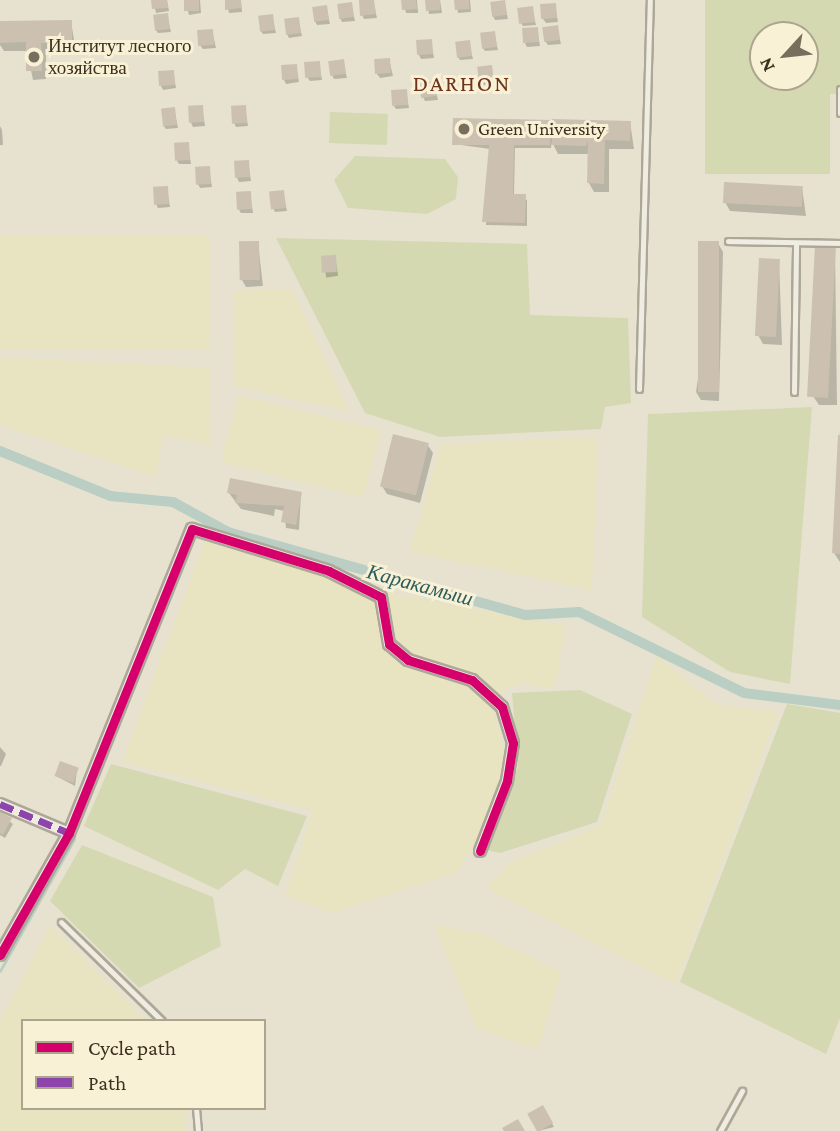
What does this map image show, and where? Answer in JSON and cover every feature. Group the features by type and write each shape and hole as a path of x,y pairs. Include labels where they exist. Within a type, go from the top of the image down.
{"street":[{"path":"0,955 69,834 192,529 329,571 381,597 389,644 408,660 472,680 502,707 513,743 507,781 480,851"},
{"path":"0,804 69,834"}],"lane":[{"path":"639,389 650,0"},
{"path":"840,89 840,113"},
{"path":"728,241 840,243"},
{"path":"794,392 796,243"},
{"path":"61,922 160,1019"},
{"path":"720,1131 742,1091"},
{"path":"195,1110 198,1131"}],"shaded area":[{"path":"0,236 209,236 209,350 0,350"},
{"path":"292,289 349,411 234,386 233,291"},
{"path":"0,357 209,368 211,445 164,436 155,477 0,424"},
{"path":"238,395 381,431 364,498 221,462"},
{"path":"598,437 592,590 410,552 441,444"},
{"path":"205,540 391,593 567,626 554,689 520,683 490,698 505,753 490,818 458,872 332,913 285,896 313,810 122,762"},
{"path":"657,656 716,705 779,711 676,984 486,888 508,864 601,825"},
{"path":"434,925 480,933 562,972 538,1049 477,1029"},
{"path":"50,926 145,1019 21,1019 21,1110 186,1110 186,1131 0,1131 0,1020"}],"green space":[{"path":"705,0 840,0 840,94 830,94 830,174 705,174"},
{"path":"330,112 388,114 387,145 329,143"},
{"path":"355,156 445,159 458,177 456,199 427,214 348,208 334,180"},
{"path":"276,238 527,244 530,315 628,318 631,403 605,407 601,429 440,437 365,413"},
{"path":"812,407 790,684 730,672 642,617 648,414"},
{"path":"580,690 632,714 597,822 500,853 487,850 518,767 512,693"},
{"path":"787,704 840,713 840,1018 826,1054 680,982"},
{"path":"111,764 307,816 278,886 245,869 218,890 84,826"},
{"path":"82,845 213,897 221,946 139,988 50,901"}],"building":[{"path":"151,0 167,0 168,8 152,9"},
{"path":"184,0 199,0 199,11 184,11"},
{"path":"225,0 241,0 241,8 225,10"},
{"path":"359,0 374,0 376,14 360,16"},
{"path":"401,0 416,0 417,9 402,10"},
{"path":"425,0 440,0 440,10 426,11"},
{"path":"454,0 469,0 469,9 455,10"},
{"path":"505,0 507,15 492,17 490,2"},
{"path":"352,2 354,17 339,19 337,4"},
{"path":"556,3 557,18 541,19 540,4"},
{"path":"327,5 329,20 314,22 312,7"},
{"path":"533,6 535,22 519,24 517,8"},
{"path":"168,13 170,29 155,31 153,15"},
{"path":"273,14 275,30 260,32 258,16"},
{"path":"299,17 301,33 286,35 284,19"},
{"name":"Институт лесного хозяйства","path":"72,20 72,43 41,43 42,71 26,71 26,42 0,43 0,21"},
{"path":"558,25 560,40 544,42 542,27"},
{"path":"538,27 539,42 523,43 522,28"},
{"path":"213,29 214,45 198,46 197,30"},
{"path":"495,31 497,47 482,49 480,33"},
{"path":"432,39 433,54 417,55 416,40"},
{"path":"470,40 472,56 457,58 455,42"},
{"path":"390,58 391,73 375,74 374,59"},
{"path":"344,59 346,74 330,76 328,61"},
{"path":"320,61 321,77 305,78 304,62"},
{"path":"297,64 298,79 282,80 281,65"},
{"path":"492,65 494,81 479,83 477,67"},
{"path":"174,70 175,85 159,86 158,71"},
{"path":"435,81 437,96 421,98 419,83"},
{"path":"407,89 408,105 392,106 391,90"},
{"path":"203,105 204,122 189,123 188,106"},
{"path":"246,105 247,123 232,124 231,106"},
{"path":"175,107 177,125 163,126 161,108"},
{"path":"453,118 551,120 550,145 514,145 513,194 526,194 525,223 482,222 489,145 452,145"},
{"path":"552,119 631,121 630,141 605,140 604,184 587,183 588,140 586,146 552,145"},
{"path":"189,142 190,160 175,161 174,143"},
{"path":"249,160 250,177 235,178 234,161"},
{"path":"210,166 211,184 196,185 195,167"},
{"path":"724,182 803,186 802,207 723,203"},
{"path":"168,186 169,204 154,205 153,187"},
{"path":"284,190 286,208 271,209 269,192"},
{"path":"251,191 252,209 237,210 236,192"},
{"path":"239,241 259,241 260,280 240,280"},
{"path":"698,241 719,241 719,392 698,392"},
{"path":"815,245 836,246 828,398 807,397"},
{"path":"336,255 337,272 322,273 321,256"},
{"path":"759,258 780,259 776,337 755,336"},
{"path":"393,434 429,443 416,495 380,486"},
{"path":"840,435 840,554 832,553"},
{"path":"230,478 302,492 296,525 281,522 284,506 235,503 237,495 227,493"},
{"path":"60,761 79,768 73,783 55,776"},
{"path":"0,812 12,818 3,835 0,833"},
{"path":"543,1105 553,1123 537,1131 527,1114"},
{"path":"518,1119 525,1131 504,1131 502,1128"}],"waterway":[{"name":"Каракамыш","path":"0,451 110,496 173,502 228,532 526,615 579,612 744,693 840,705"},
{"path":"0,971 74,839"}],"marked path":[{"path":"0,804 69,833"}],"cycle path":[{"path":"0,955 69,833 192,529 329,571 381,597 389,644 408,660 472,680 502,707 513,743 507,781 480,851"}],"place":[{"name":"Институт лесного хозяйства","path":"34,57"},
{"name":"Green University","path":"464,129"}],"district":[{"name":"DARHON","path":"462,83"}]}
